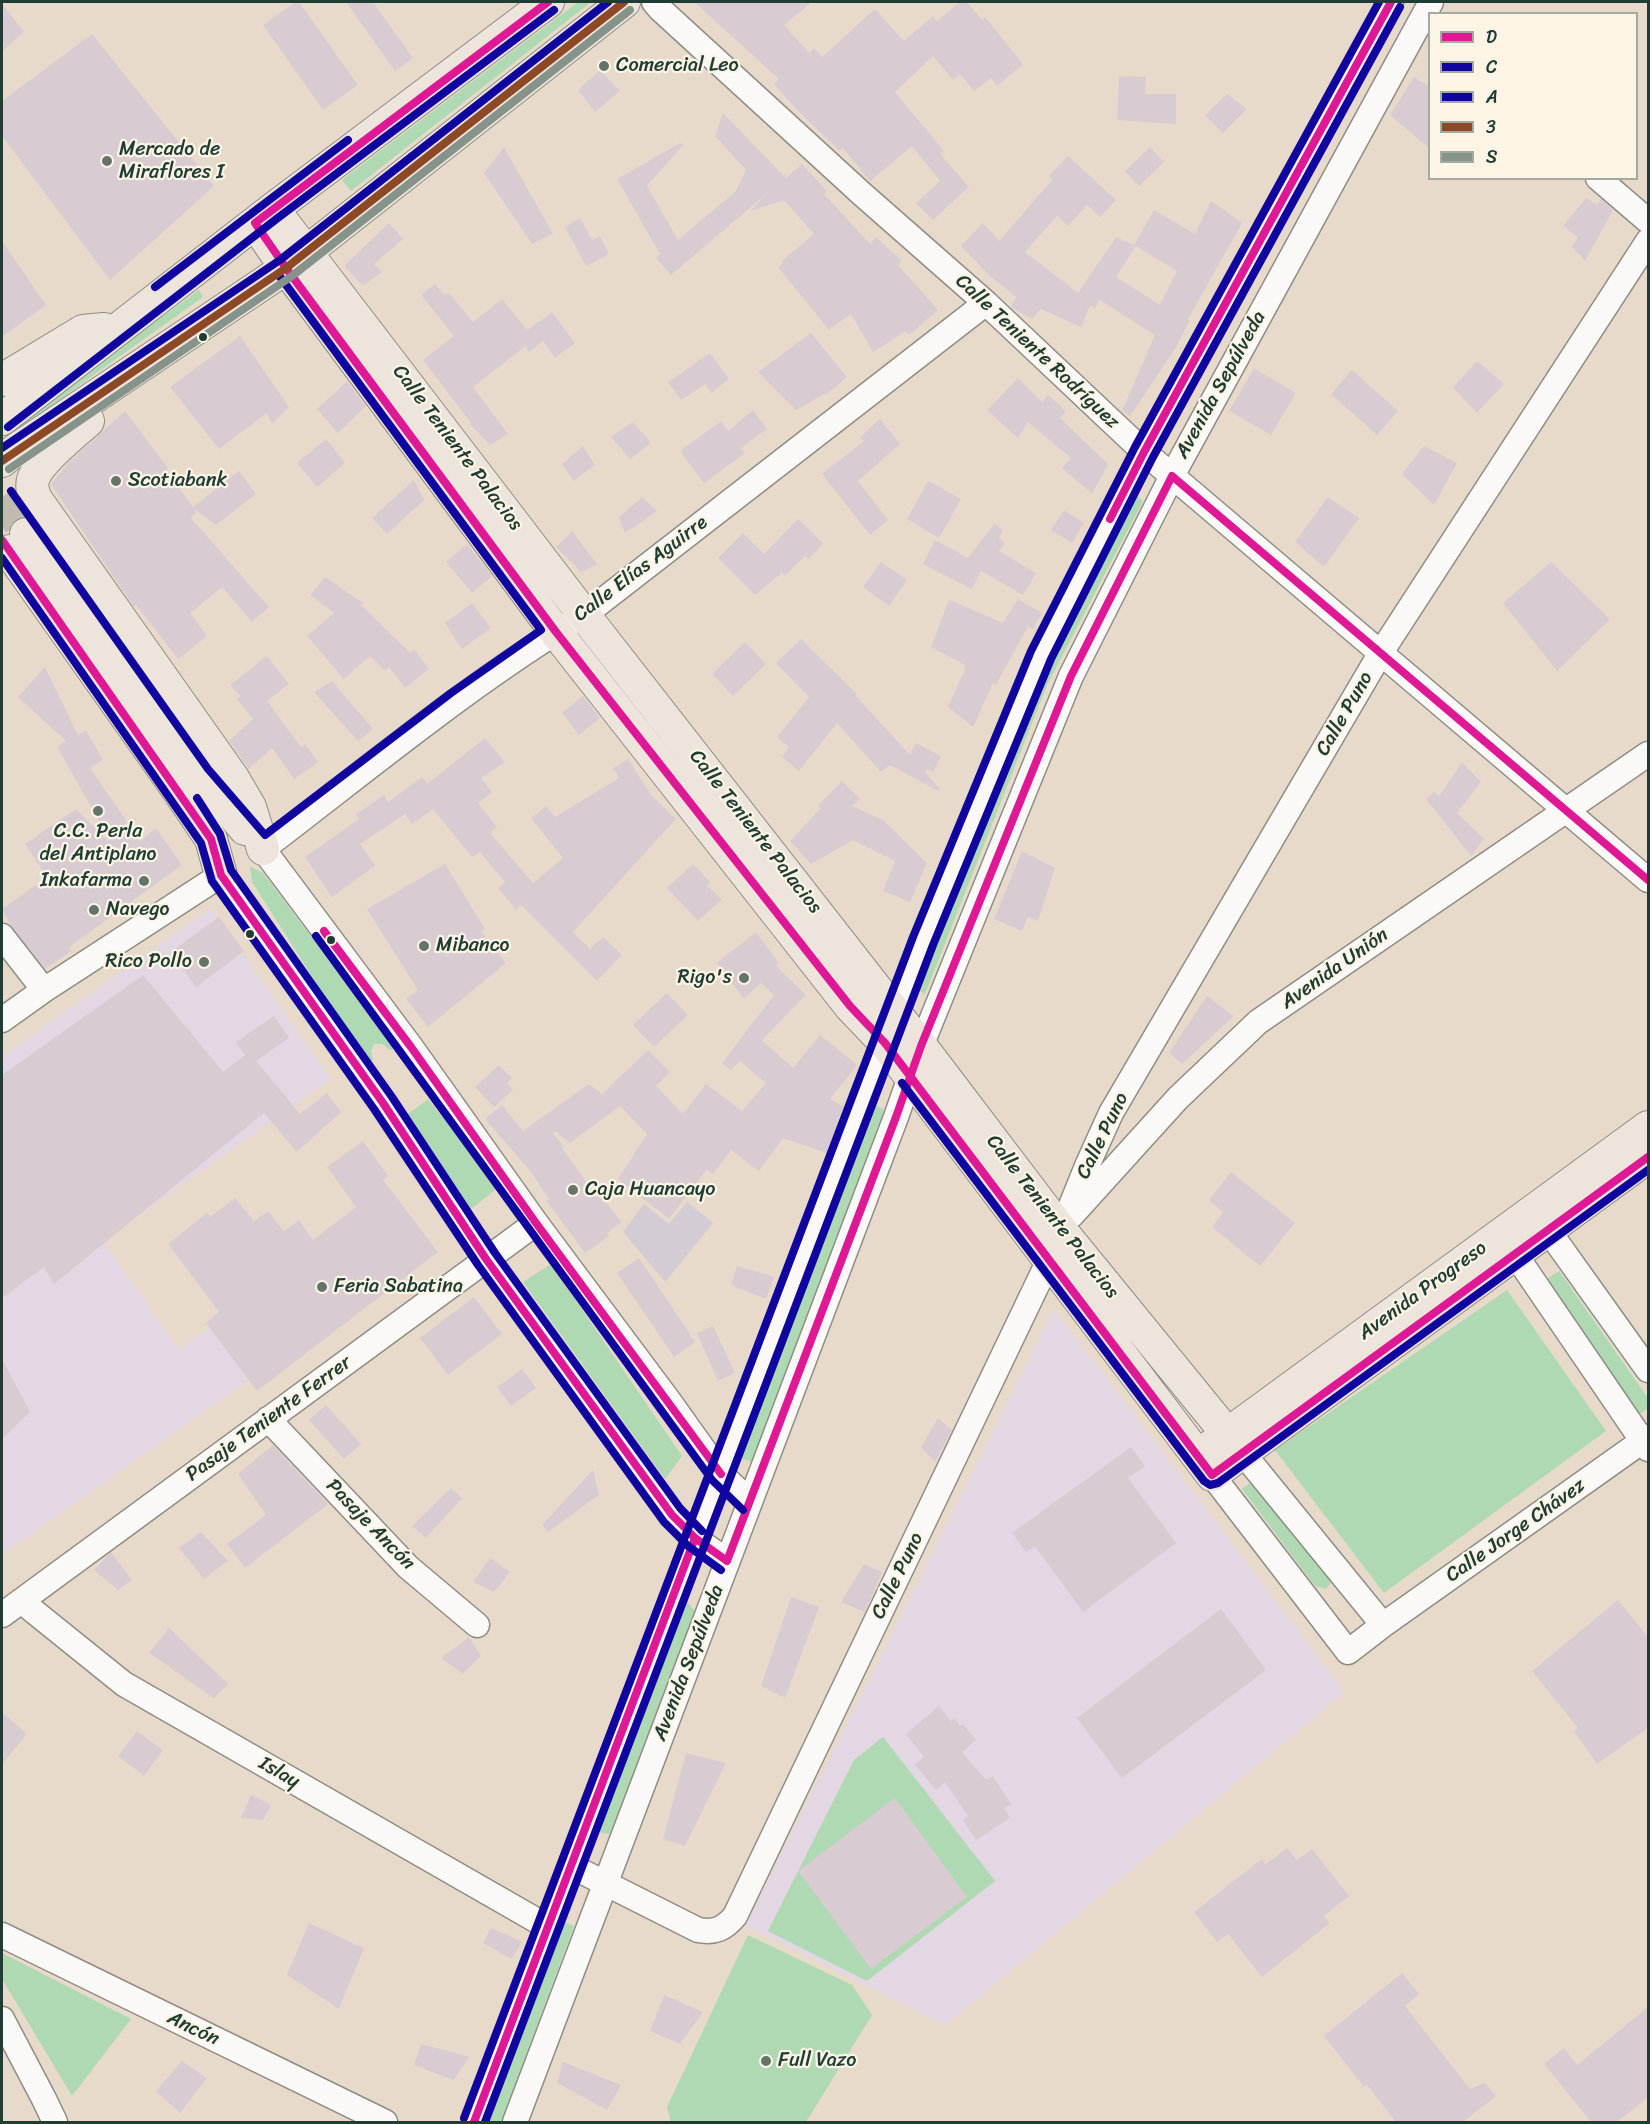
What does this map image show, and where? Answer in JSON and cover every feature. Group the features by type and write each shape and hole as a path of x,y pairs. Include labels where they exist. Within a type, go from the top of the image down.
{"main road":[{"path":"2,419 117,328 548,2"},
{"path":"2,461 296,259 624,2"},
{"name":"Calle Teniente Palacios","path":"264,216 556,632 850,1006 885,1043 1205,1466"},
{"name":"Calle Teniente Palacios","path":"296,259 584,615 921,1046 1060,1229 1234,1443"},
{"path":"2,380 83,331 117,328"},
{"path":"143,364 102,410 57,448 33,478 32,489 48,518 233,778 250,807 263,849"},
{"path":"12,555 263,849"},
{"path":"12,555 198,853 221,875"},
{"name":"Avenida Progreso","path":"1205,1466 1540,1220 1648,1127"},
{"name":"Avenida Progreso","path":"1540,1220 1648,1157"}],"street":[{"name":"Calle Teniente Rodríguez","path":"654,2 853,186 986,303 1144,452 1648,880"},
{"name":"Avenida Sepúlveda","path":"474,2122 694,1538 772,1341 927,930 1041,655 1144,452 1388,3"},
{"path":"1388,3 1423,33"},
{"name":"Avenida Sepúlveda","path":"515,2122 807,1354 921,1046 1071,676 1172,476 1261,312 1423,33 1428,14"},
{"path":"1600,180 1648,220"},
{"name":"Calle Puno","path":"571,1866 698,1930 708,1932 719,1930 735,1916 1049,1260 1060,1229 1111,1113 1380,654 1648,240"},
{"path":"1232,292 1261,312"},
{"name":"Calle Elías Aguirre","path":"263,849 458,701 584,615 986,303"},
{"name":"Avenida Unión","path":"1060,1229 1178,1098 1258,1022 1648,754"},
{"path":"263,849 411,1047 536,1223 721,1474 750,1502"},
{"path":"2,1020 44,990 221,875 383,1103 486,1258 672,1515 694,1538 727,1561"},
{"path":"2,936 44,990"},
{"path":"1540,1220 1648,1370"},
{"name":"Pasaje Teniente Ferrer","path":"2,1615 536,1223"},
{"path":"1508,1244 1646,1442"},
{"path":"772,1341 807,1354"},
{"name":"Pasaje Ancón","path":"268,1419 408,1567 477,1625"},
{"name":"Calle Jorge Chávez","path":"1205,1466 1348,1652 1383,1625 1646,1442"},
{"path":"1234,1443 1383,1625"},
{"name":"Islay","path":"21,1601 124,1684 548,1927"},
{"name":"Ancón","path":"2,1935 385,2122"},
{"path":"2,2019 55,2122"}],"shaded area":[{"path":"211,908 331,1079 103,1241 179,1350 389,1200 427,1253 2,1555 2,1057"},
{"path":"687,1202 713,1223 665,1282 623,1232 644,1204 669,1224"},
{"path":"1054,1309 1345,1692 946,2025 746,1926"}],"green space":[{"path":"578,2 591,2 351,191 342,180"},
{"path":"199,290 203,297 7,437 4,431"},
{"path":"1130,490 1143,501 1048,683 925,994 916,989 1039,676"},
{"path":"250,866 263,873 395,1048 390,1050 382,1044 374,1044 371,1051 373,1060 368,1064 252,882"},
{"path":"428,1099 499,1187 471,1209 407,1115"},
{"path":"875,1104 884,1110 755,1463 741,1458"},
{"path":"551,1264 682,1456 665,1479 523,1282"},
{"path":"1559,1271 1648,1398 1648,1408 1640,1414 1545,1280"},
{"path":"1507,1290 1606,1431 1384,1593 1275,1450"},
{"path":"1253,1481 1333,1576 1326,1589 1315,1586 1242,1489"},
{"path":"687,1602 697,1613 610,1834 598,1832"},
{"path":"883,1737 995,1881 867,1981 768,1931 854,1760"},
{"path":"561,1921 574,1926 501,2122 487,2122"},
{"name":"Full Vazo","path":"748,1935 852,1985 872,2015 806,2122 671,2122 667,2107"},
{"path":"2,1953 131,2019 72,2096 2,1979"}],"building":[{"path":"299,2 358,85 323,110 263,25"},
{"path":"346,2 373,2 413,58 395,71"},
{"path":"694,2 812,2 784,25 809,53 814,48 822,57 875,9 904,41 933,16 937,21 960,2 967,2 982,20 985,17 1023,64 997,86 991,78 974,91 960,74 953,80 933,56 895,92 944,151 940,154 969,187 933,220 916,203 940,181 912,146 870,181 843,148 840,151 797,110 774,84 779,79"},
{"path":"2,4 24,32 2,51"},
{"name":"Mercado de Miraflores I","path":"92,34 214,186 110,280 2,136 2,101"},
{"path":"600,70 620,91 595,112 578,90"},
{"path":"1119,76 1146,77 1145,94 1176,94 1176,124 1117,120"},
{"path":"1414,77 1428,86 1428,147 1390,115"},
{"path":"1227,94 1247,109 1223,133 1205,115"},
{"path":"723,113 786,178 802,164 827,191 824,194 870,244 876,237 902,261 898,265 938,310 909,335 906,331 873,352 851,314 829,330 778,267 814,234 784,200 750,211 765,195 671,275 656,258 660,254 617,179 680,143 683,145 647,186 678,240 736,191 746,170 715,136"},
{"path":"504,147 553,234 532,244 484,173"},
{"path":"1150,147 1164,162 1139,186 1125,171"},
{"path":"1068,156 1116,200 1100,217 1087,205 1068,226 1057,216 1025,252 1078,293 1116,237 1134,245 1154,210 1195,234 1211,201 1242,223 1188,319 1190,320 1176,347 1130,416 1122,411 1155,335 1100,300 1095,308 1090,305 1081,327 1041,309 1032,319 1011,307 1016,297 989,275 961,246 983,223 999,241 1052,180 1049,176","holes":["1136,246 1177,271 1160,305 1116,277"]},
{"path":"1586,198 1597,205 1601,199 1613,210 1585,261 1572,247 1578,237 1563,226"},
{"path":"580,218 592,240 600,236 609,254 586,266 565,227"},
{"path":"389,223 403,239 374,264 382,272 363,286 344,266"},
{"path":"2,241 46,305 2,337"},
{"path":"435,284 444,295 449,293 473,322 502,299 527,330 552,312 575,343 555,358 543,341 529,352 526,346 473,387 508,434 490,445 470,424 423,360 454,336 421,295"},
{"path":"811,333 847,377 832,390 796,410 758,372"},
{"path":"240,336 289,407 272,424 267,413 219,449 170,387"},
{"path":"710,353 729,379 711,393 705,384 681,400 668,382"},
{"path":"1477,361 1504,384 1477,413 1453,387"},
{"path":"1254,368 1296,393 1271,435 1229,411"},
{"path":"1352,370 1398,411 1377,435 1331,394"},
{"path":"1018,378 1042,402 1048,395 1066,411 1060,418 1108,464 1092,494 1062,468 1071,458 1028,422 1018,438 987,410"},
{"path":"347,381 366,406 338,433 317,409"},
{"path":"753,410 767,429 741,448 745,453 704,483 680,451 721,421 728,431"},
{"path":"125,411 168,468 166,470 193,507 239,471 256,494 216,525 194,509 196,512 191,518 269,607 252,622 222,587 190,613 207,636 178,659 136,605 134,607 51,484 69,462"},
{"path":"880,419 900,444 858,481 888,520 870,535 822,474 864,441 860,437"},
{"path":"633,422 651,443 630,459 611,437"},
{"path":"326,439 345,463 317,487 297,463"},
{"path":"583,446 595,465 574,481 562,464"},
{"path":"1424,446 1457,463 1434,505 1402,474"},
{"path":"414,480 424,500 387,534 372,518"},
{"path":"928,481 961,499 939,538 907,519"},
{"path":"642,497 657,511 625,533 619,517"},
{"path":"1328,497 1359,518 1324,567 1295,542"},
{"path":"1064,510 1084,523 1072,543 1051,530"},
{"path":"798,519 823,543 809,559 805,556 785,576 782,573 755,595 718,558 743,533 764,554"},
{"path":"994,524 1003,530 999,538 1005,543 999,551 1036,573 1023,595 981,571 972,589 923,564 935,540 968,558"},
{"path":"572,531 597,564 581,572 556,547"},
{"path":"467,544 492,576 472,593 446,562"},
{"path":"881,562 907,580 889,606 863,587"},
{"path":"1551,562 1610,619 1557,671 1503,603"},
{"path":"325,577 363,603 361,605 410,653 414,649 429,669 405,688 389,667 385,671 370,656 344,679 307,636 334,613 310,595"},
{"path":"1018,599 1042,613 1033,629 1028,626 996,685 993,683 973,727 948,707 965,665 931,647 949,600 1003,623"},
{"path":"472,603 491,628 462,649 445,623"},
{"path":"801,639 857,694 856,696 910,755 916,743 941,756 933,772 927,769 925,772 940,789 938,791 890,765 881,772 837,723 799,771 782,757 789,747 777,737 809,697 776,663"},
{"path":"745,642 766,664 733,696 712,674"},
{"path":"267,656 289,684 267,701 301,747 305,744 318,762 294,779 272,748 249,769 229,741 253,719 237,699 240,696 230,685"},
{"path":"45,667 78,735 86,730 103,760 90,768 140,841 156,828 182,865 69,947 71,951 45,969 11,926 2,909 47,877 25,844 76,809 108,841 110,840 57,747 66,741 18,697"},
{"path":"332,681 373,729 358,741 314,692"},
{"path":"583,696 600,718 579,735 562,713"},
{"path":"485,738 505,762 481,778 492,792 478,803 497,827 490,833 533,883 563,858 531,818 546,806 555,817 619,778 613,768 628,759 652,796 676,819 573,932 590,949 603,937 622,955 597,981 521,905 516,910 498,888 505,882 480,852 472,857 433,809 412,824 405,814 360,844 375,866 332,897 305,857 359,819 356,814 384,795 388,802 422,777 427,784"},
{"path":"1462,762 1481,782 1457,813 1484,839 1471,856 1426,799 1434,792 1439,796"},
{"path":"842,781 860,799 852,806 883,820 927,863 910,902 883,891 895,861 853,840 811,864 790,841 821,808 818,805"},
{"path":"1022,851 1055,868 1038,921 1028,917 1022,931 994,919"},
{"path":"445,864 485,929 481,932 506,963 428,1027 406,999 418,990 367,909"},
{"path":"693,864 710,882 707,886 722,899 698,921 667,888"},
{"path":"219,917 244,951 196,987 171,952"},
{"path":"756,932 779,963 776,966 806,995 762,1040 793,1068 820,1035 857,1065 830,1099 843,1106 827,1153 783,1138 759,1171 731,1150 713,1174 707,1169 669,1219 618,1179 647,1134 620,1106 570,1143 555,1131 553,1133 564,1147 562,1148 597,1197 600,1194 621,1222 607,1233 609,1236 585,1253 546,1200 549,1199 532,1173 485,1119 502,1105 523,1131 589,1084 602,1094 648,1050 670,1072 656,1086 683,1114 706,1084 742,1111 766,1083 740,1061 731,1070 722,1063 774,995 761,983 744,999 717,963"},
{"path":"143,975 223,1072 245,1055 236,1042 274,1016 289,1038 256,1061 300,1114 327,1093 341,1112 297,1152 264,1113 54,1284 44,1267 2,1298 2,1075"},
{"path":"667,993 688,1015 654,1047 633,1025"},
{"path":"1207,996 1234,1016 1182,1064 1169,1053"},
{"path":"499,1065 512,1078 507,1083 513,1090 494,1107 475,1087"},
{"name":"Feria Sabatina","path":"363,1141 388,1176 383,1180 438,1252 257,1391 206,1323 219,1312 168,1244 207,1213 210,1217 235,1198 254,1221 268,1211 284,1231 299,1220 313,1240 356,1207 327,1167"},
{"path":"1231,1172 1295,1223 1260,1266 1212,1227 1223,1212 1209,1200"},
{"path":"639,1258 695,1342 674,1357 617,1273"},
{"path":"737,1266 774,1277 766,1299 731,1285"},
{"path":"474,1297 502,1334 448,1375 420,1338"},
{"path":"713,1326 735,1373 718,1381 697,1333"},
{"path":"2,1359 30,1412 2,1439"},
{"path":"522,1369 536,1388 511,1406 497,1387"},
{"path":"326,1405 361,1444 344,1459 309,1420"},
{"path":"938,1418 952,1430 935,1462 921,1447"},
{"path":"273,1445 328,1504 245,1568 227,1544 266,1515 238,1474"},
{"path":"1131,1447 1145,1466 1128,1478 1176,1543 1083,1612 1035,1546 1026,1552 1012,1533"},
{"path":"593,1470 599,1495 548,1532 542,1525"},
{"path":"451,1488 462,1498 426,1538 412,1526"},
{"path":"201,1532 228,1561 204,1579 179,1548"},
{"path":"111,1552 132,1580 118,1590 94,1570"},
{"path":"490,1558 510,1572 494,1592 473,1582"},
{"path":"864,1564 882,1572 865,1612 841,1602"},
{"path":"791,1597 819,1607 785,1698 761,1686"},
{"path":"1618,1600 1648,1637 1648,1728 1597,1764 1574,1731 1578,1728 1532,1671"},
{"path":"1221,1609 1266,1670 1122,1778 1077,1718"},
{"path":"169,1628 228,1684 214,1698 149,1653"},
{"path":"469,1637 481,1656 463,1674 441,1658"},
{"path":"939,1706 951,1721 955,1718 960,1726 963,1724 976,1740 962,1752 986,1780 993,1776 1011,1804 1004,1808 1010,1818 976,1840 963,1820 968,1816 945,1782 936,1790 915,1765 924,1757 906,1734"},
{"path":"2,1712 27,1734 2,1764"},
{"path":"137,1731 163,1750 144,1776 118,1756"},
{"path":"686,1753 726,1763 685,1846 663,1839"},
{"path":"251,1795 271,1805 263,1820 241,1818"},
{"path":"895,1798 967,1897 871,1969 798,1871"},
{"path":"1287,1848 1297,1860 1312,1849 1349,1896 1324,1916 1330,1923 1262,1977 1228,1934 1217,1942 1194,1912 1262,1859 1266,1864"},
{"path":"309,1923 364,1948 339,2009 287,1975"},
{"path":"491,1928 522,1942 512,1959 483,1943"},
{"path":"1402,1973 1419,1994 1405,2006 1470,2089 1485,2083 1496,2096 1463,2122 1396,2122 1367,2085 1364,2087 1324,2036"},
{"path":"664,1995 703,2012 680,2044 650,2031"},
{"path":"1648,2007 1648,2097 1617,2122 1591,2122 1544,2064 1564,2048 1577,2065"},
{"path":"421,2044 470,2057 453,2080 414,2065"},
{"path":"182,2061 207,2078 180,2113 156,2091"},
{"path":"563,2062 621,2085 607,2110 557,2083"}],"tunnel":[{"path":"2,497 26,534"}],"transit line":[{"name":"D","path":"548,2 255,223 556,632 850,1006 885,1043 1212,1475 1648,1157"},
{"name":"A","path":"2,448 280,260 608,2"},
{"name":"3","path":"2,461 286,268 624,2"},
{"name":"A","path":"464,2118 913,937 1031,651 1135,447 1379,2"},
{"name":"D","path":"1110,519 1144,452 1391,2"},
{"name":"C","path":"485,2122 933,945 1051,659 1153,457 1400,7"},
{"name":"C","path":"8,427 279,217 554,10"},
{"name":"S","path":"9,469 292,276 630,10"},
{"name":"A","path":"155,287 348,140"},
{"name":"A","path":"11,491 208,769 265,835 451,693 541,630 278,274"},
{"name":"D","path":"2,540 211,839 221,875 383,1103 486,1259 672,1515 695,1538 727,1561 921,1046 1071,676 1172,476 1648,880"},
{"name":"C","path":"2,558 201,843 212,881 374,1109 478,1265 664,1522 688,1546 721,1570"},
{"name":"A","path":"197,798 220,834 231,870 392,1097 495,1253 680,1508 702,1531"},
{"name":"D","path":"324,931 721,1474"},
{"name":"C","path":"316,936 712,1480 743,1510"},
{"name":"C","path":"902,1083 1204,1481 1210,1485 1218,1483 1648,1170"},
{"name":"D","path":"474,2122 695,1538"}],"place":[{"name":"Comercial Leo","path":"604,66"},
{"name":"Mercado de Miraflores I","path":"107,161"},
{"name":"Scotiabank","path":"116,481"},
{"name":"C.C. Perla del Antiplano","path":"98,811"},
{"name":"Inkafarma","path":"144,881"},
{"name":"Navego","path":"94,910"},
{"name":"Mibanco","path":"424,946"},
{"name":"Rico Pollo","path":"204,962"},
{"name":"Rigo's","path":"744,978"},
{"name":"Caja Huancayo","path":"573,1190"},
{"name":"Feria Sabatina","path":"322,1287"},
{"name":"Full Vazo","path":"766,2061"}]}
